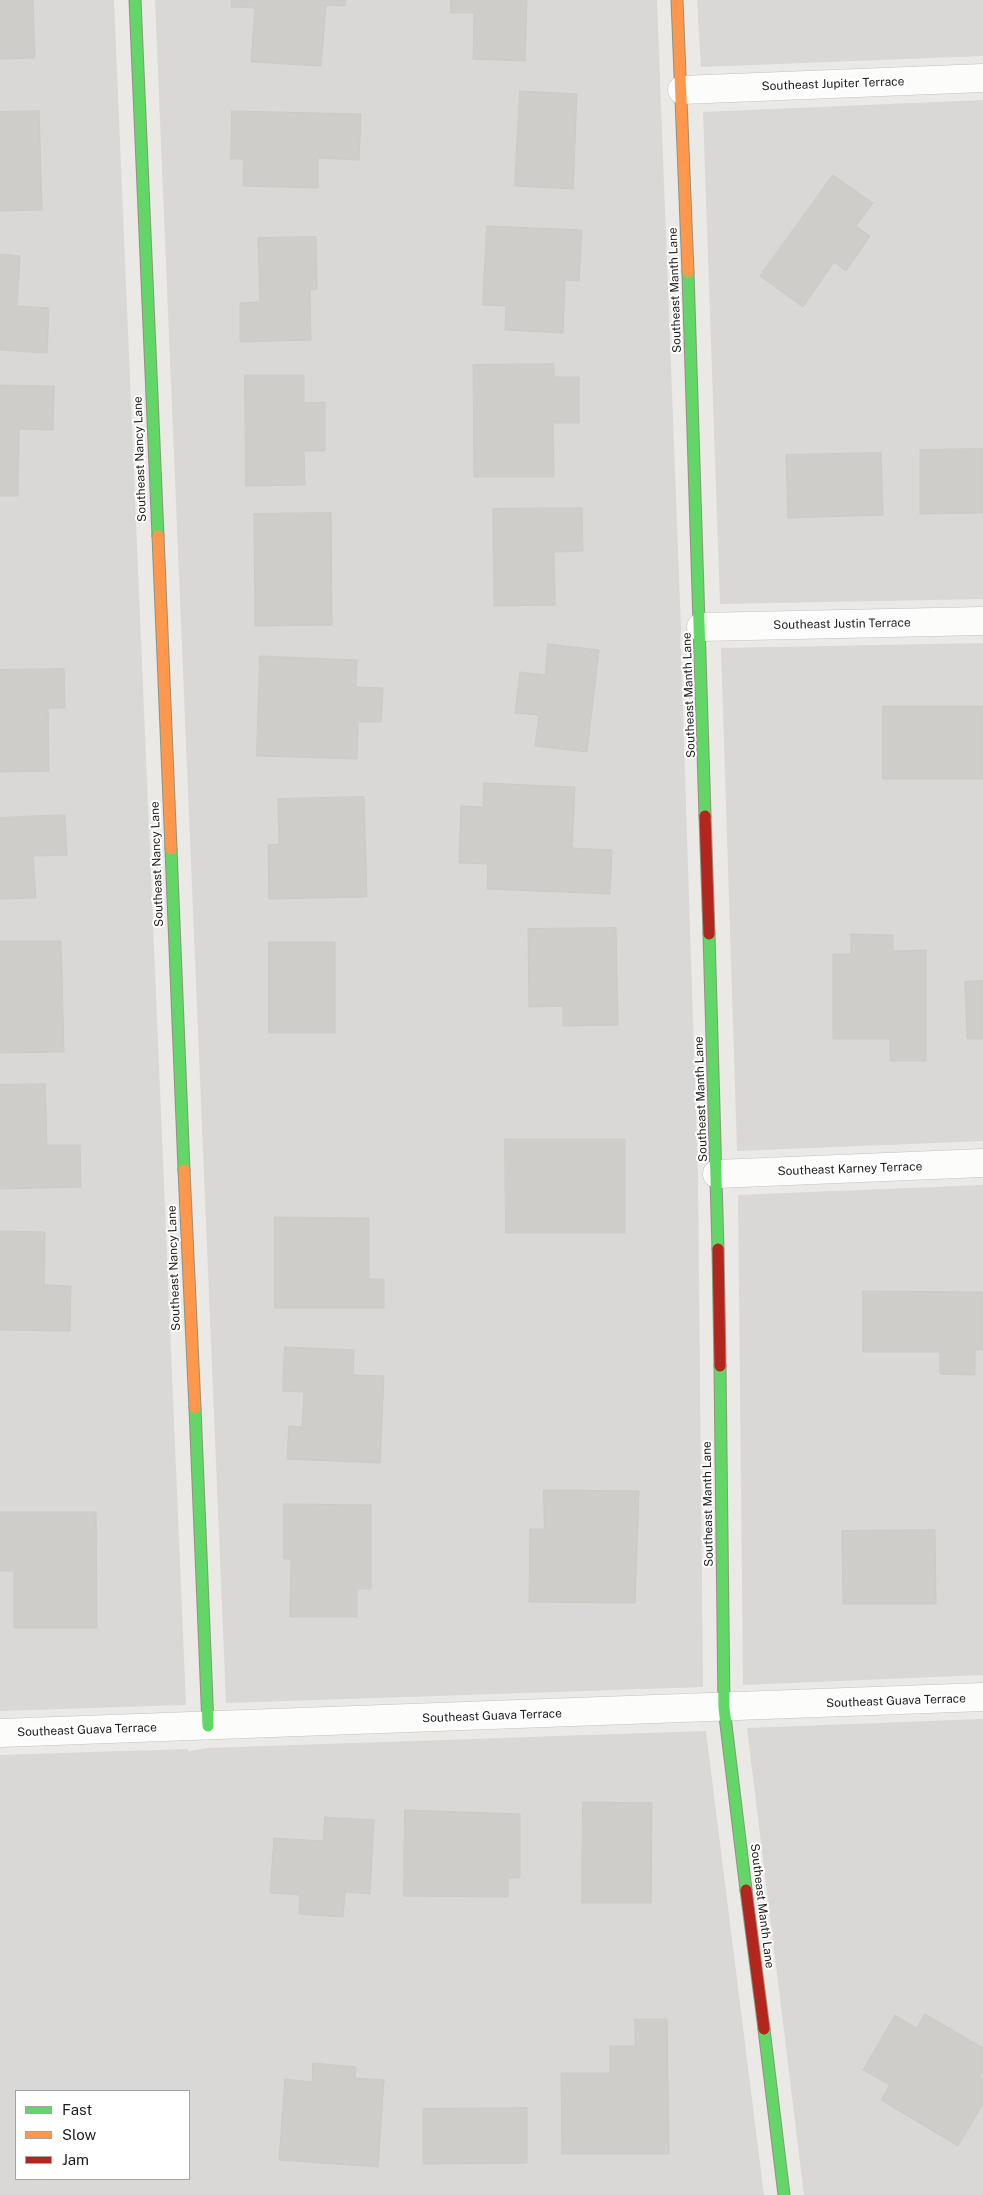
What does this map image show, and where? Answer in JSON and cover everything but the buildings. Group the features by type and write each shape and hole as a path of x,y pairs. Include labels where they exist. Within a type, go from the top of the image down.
{"street":[{"name":"Southeast Nancy Lane","path":"135,0 208,1726"},
{"name":"Southeast Manth Lane","path":"677,0 682,90 701,627 718,1174 724,1708 784,2195"},
{"name":"Southeast Jupiter Terrace","path":"682,90 983,78"},
{"name":"Southeast Justin Terrace","path":"701,627 983,621"},
{"name":"Southeast Karney Terrace","path":"718,1174 983,1163"},
{"name":"Southeast Guava Terrace","path":"0,1733 724,1708 983,1697"}],"shaded area":[{"path":"0,0 114,0 186,1705 0,1711"},
{"path":"155,0 657,0 681,628 680,649 698,1176 703,1687 226,1703"},
{"path":"697,0 983,0 983,56 701,67"},
{"path":"983,100 983,599 720,604 703,112"},
{"path":"983,643 983,1141 737,1151 721,648"},
{"path":"983,1185 983,1675 743,1685 738,1195"},
{"path":"983,1719 983,2195 804,2195 747,1728"},
{"path":"706,1731 764,2195 0,2195 0,1755 188,1749 189,1751 207,1748"}],"traffic: fast":[{"path":"135,0 158,536"},
{"path":"688,272 705,816"},
{"path":"171,849 184,1170"},
{"path":"709,934 718,1249"},
{"path":"720,1366 724,1708 746,1890"},
{"path":"195,1408 208,1726"},
{"path":"764,2029 784,2195"}],"traffic: slow":[{"path":"677,0 688,272"},
{"path":"158,536 171,849"},
{"path":"184,1170 195,1408"}],"traffic: jam":[{"path":"705,816 709,934"},
{"path":"718,1249 720,1366"},
{"path":"746,1890 764,2029"}]}
